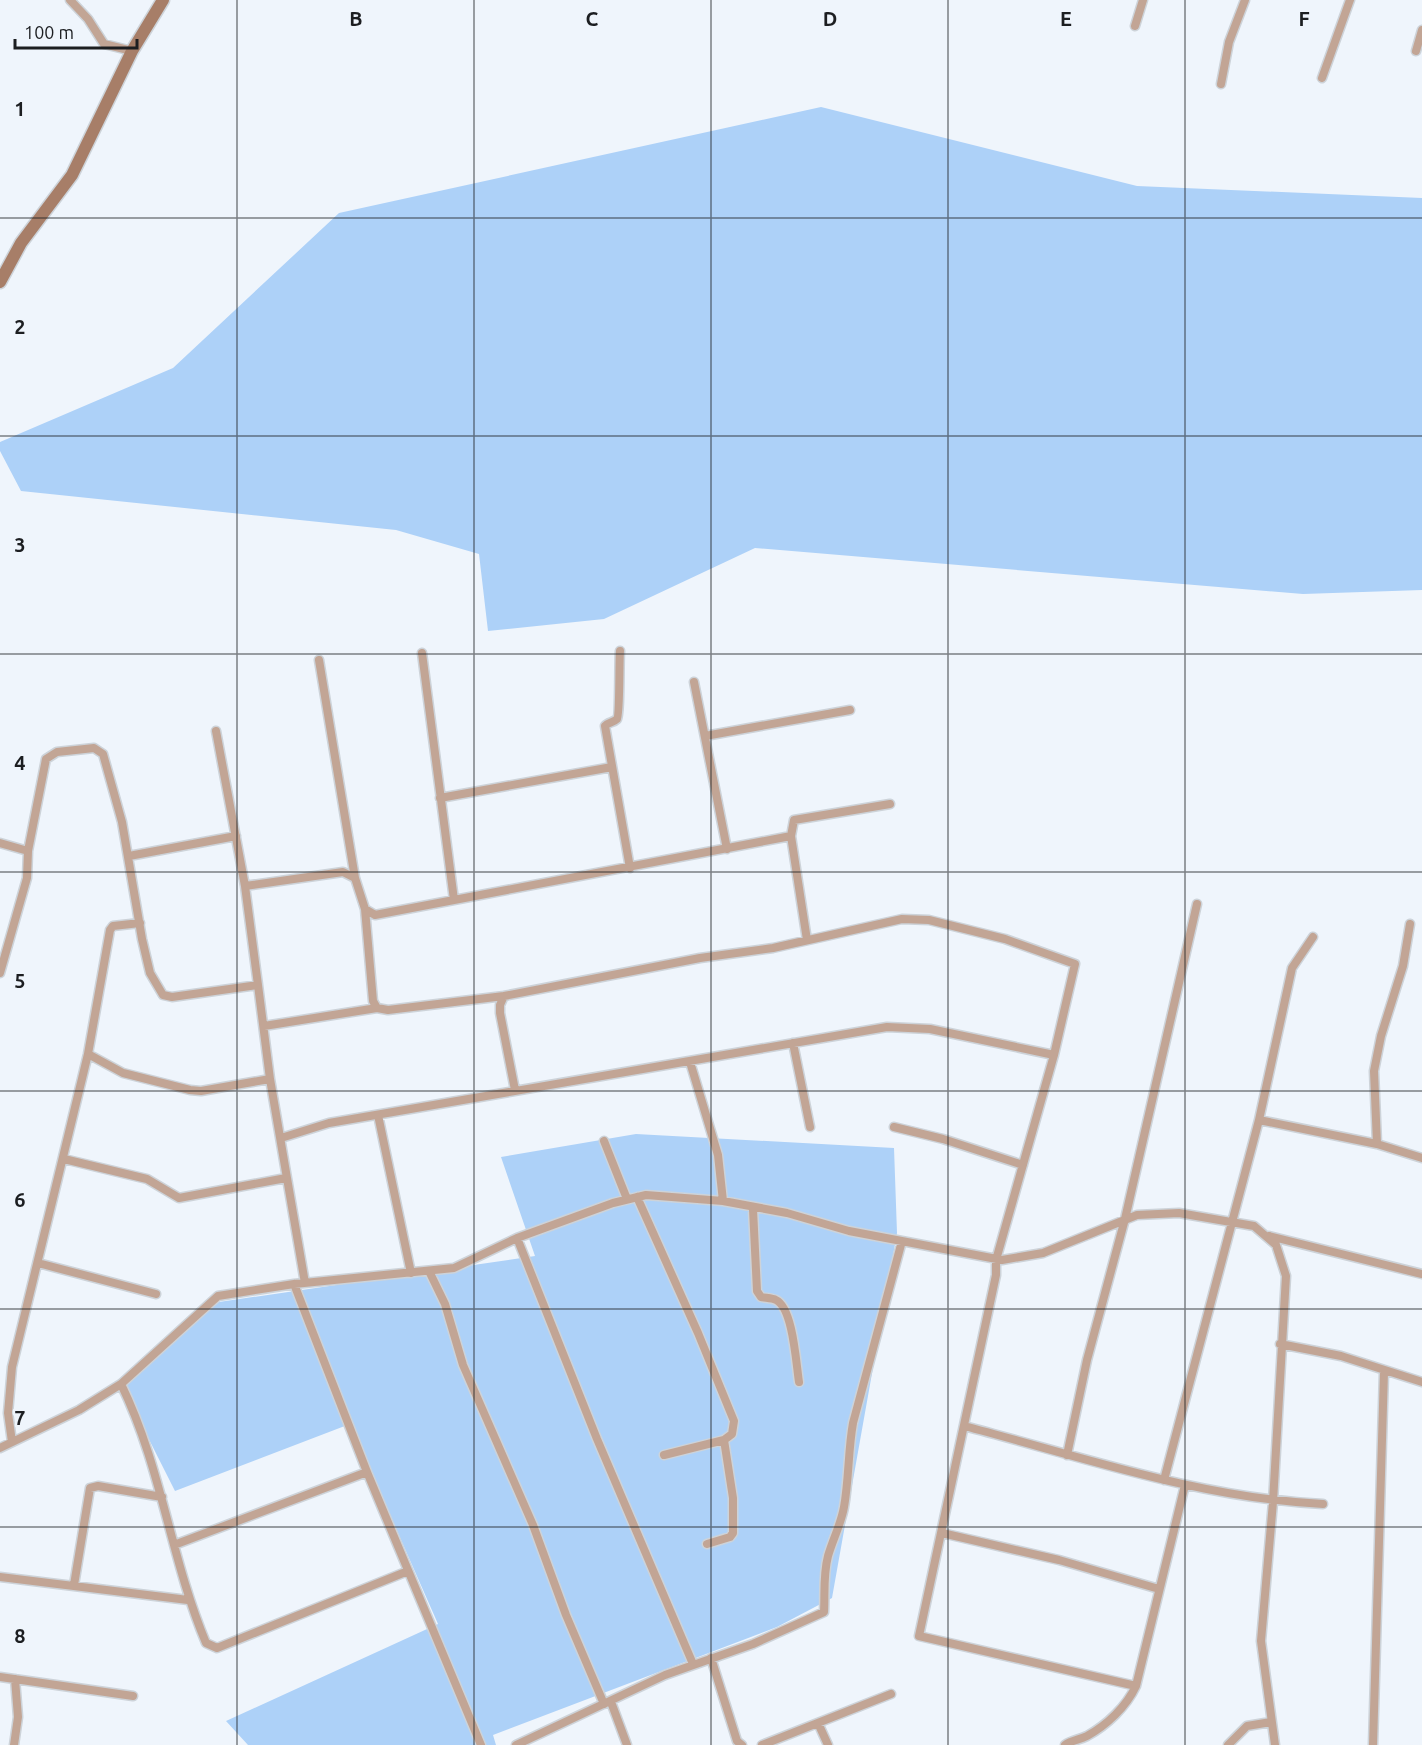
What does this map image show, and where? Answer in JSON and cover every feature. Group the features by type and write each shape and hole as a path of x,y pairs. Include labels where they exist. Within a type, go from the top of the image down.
{"main road":[{"path":"0,282 21,243 72,175 132,51 163,0"}],"street":[{"path":"70,0 88,19 104,44 132,51"},
{"path":"1135,26 1143,0"},
{"path":"1221,84 1229,42 1245,0"},
{"path":"1322,78 1350,0"},
{"path":"1416,51 1422,30"},
{"path":"620,651 617,695 621,705 617,719 605,726 630,868"},
{"path":"422,653 454,900"},
{"path":"319,660 355,878 366,909 373,1001 377,1008"},
{"path":"694,681 727,849"},
{"path":"705,736 850,710"},
{"path":"216,731 245,886 270,1079 305,1283"},
{"path":"0,973 27,878 28,851 46,759 57,752 94,748 103,754 108,769 129,856 150,973 166,997 258,984"},
{"path":"440,798 612,767"},
{"path":"807,940 791,836 794,820 801,816 816,817 890,804"},
{"path":"129,856 236,836"},
{"path":"366,909 375,915 791,836"},
{"path":"0,843 28,851"},
{"path":"245,886 343,872 355,878"},
{"path":"1067,1455 1087,1360 1125,1219 1197,904"},
{"path":"264,1026 377,1008 388,1010 504,996 807,940 902,919 929,920 1005,939 1071,961 1076,968 996,1260 996,1275 942,1533 918,1632 922,1638 1136,1686"},
{"path":"12,1442 8,1413 9,1387 64,1158 73,1108 88,1054 110,930 113,926 140,923"},
{"path":"1377,1144 1374,1071 1381,1036 1403,966 1410,924"},
{"path":"1164,1480 1259,1120 1292,968 1313,938"},
{"path":"504,996 500,1005 500,1013 515,1090"},
{"path":"281,1138 329,1123 887,1027 930,1029 1054,1055"},
{"path":"793,1042 810,1127"},
{"path":"88,1054 123,1073 190,1090 201,1091 270,1079"},
{"path":"690,1062 718,1155 723,1201"},
{"path":"378,1115 411,1273"},
{"path":"1259,1120 1377,1144 1422,1158"},
{"path":"894,1127 944,1139 1023,1165"},
{"path":"604,1141 627,1199"},
{"path":"64,1158 147,1179 179,1198 286,1178"},
{"path":"0,1448 79,1410 121,1384 214,1298 294,1284 429,1271 467,1264 517,1238 627,1199 661,1194 723,1201 753,1209 787,1213 849,1231 996,1260 1043,1253 1125,1219 1155,1212 1179,1213 1254,1226 1269,1236 1422,1274"},
{"path":"637,1197 699,1333 734,1421 732,1434 724,1440 664,1455"},
{"path":"753,1209 757,1292 761,1297 776,1300 784,1308 792,1334 799,1382"},
{"path":"1269,1236 1280,1253 1286,1276 1280,1344 1273,1502 1262,1641 1275,1745"},
{"path":"517,1238 597,1439 693,1664"},
{"path":"516,1745 665,1675 753,1644 824,1612 822,1591 828,1557 844,1504 848,1482 848,1451 853,1423 902,1241"},
{"path":"38,1263 156,1294"},
{"path":"429,1271 445,1304 463,1365 533,1525 566,1615 627,1745"},
{"path":"294,1284 367,1472 481,1745"},
{"path":"1280,1344 1341,1356 1384,1372 1422,1382"},
{"path":"1373,1745 1384,1372"},
{"path":"121,1384 142,1429 188,1600 206,1643 217,1648 408,1571"},
{"path":"964,1426 1185,1485 1273,1502 1323,1504"},
{"path":"707,1544 730,1537 733,1533 734,1498 724,1440"},
{"path":"174,1545 367,1472"},
{"path":"1065,1745 1086,1737 1115,1715 1129,1701 1136,1686 1185,1485"},
{"path":"74,1585 90,1488 99,1486 162,1497"},
{"path":"942,1533 1059,1560 1159,1589"},
{"path":"0,1576 188,1600"},
{"path":"711,1658 737,1741 742,1745"},
{"path":"0,1677 133,1696"},
{"path":"14,1745 18,1717 15,1679"},
{"path":"762,1745 891,1694"},
{"path":"1228,1745 1248,1726 1271,1722"},
{"path":"818,1723 828,1745"}],"shaded area":[{"path":"821,107 1137,186 1422,198 1422,590 1303,594 755,548 604,619 488,631 479,554 396,530 21,491 0,451 0,442 173,368 339,213"},
{"path":"636,1134 894,1148 897,1233 832,1598 777,1627 493,1735 496,1745 248,1745 226,1721 438,1624 350,1424 175,1491 121,1384 219,1302 535,1256 501,1157"}]}
